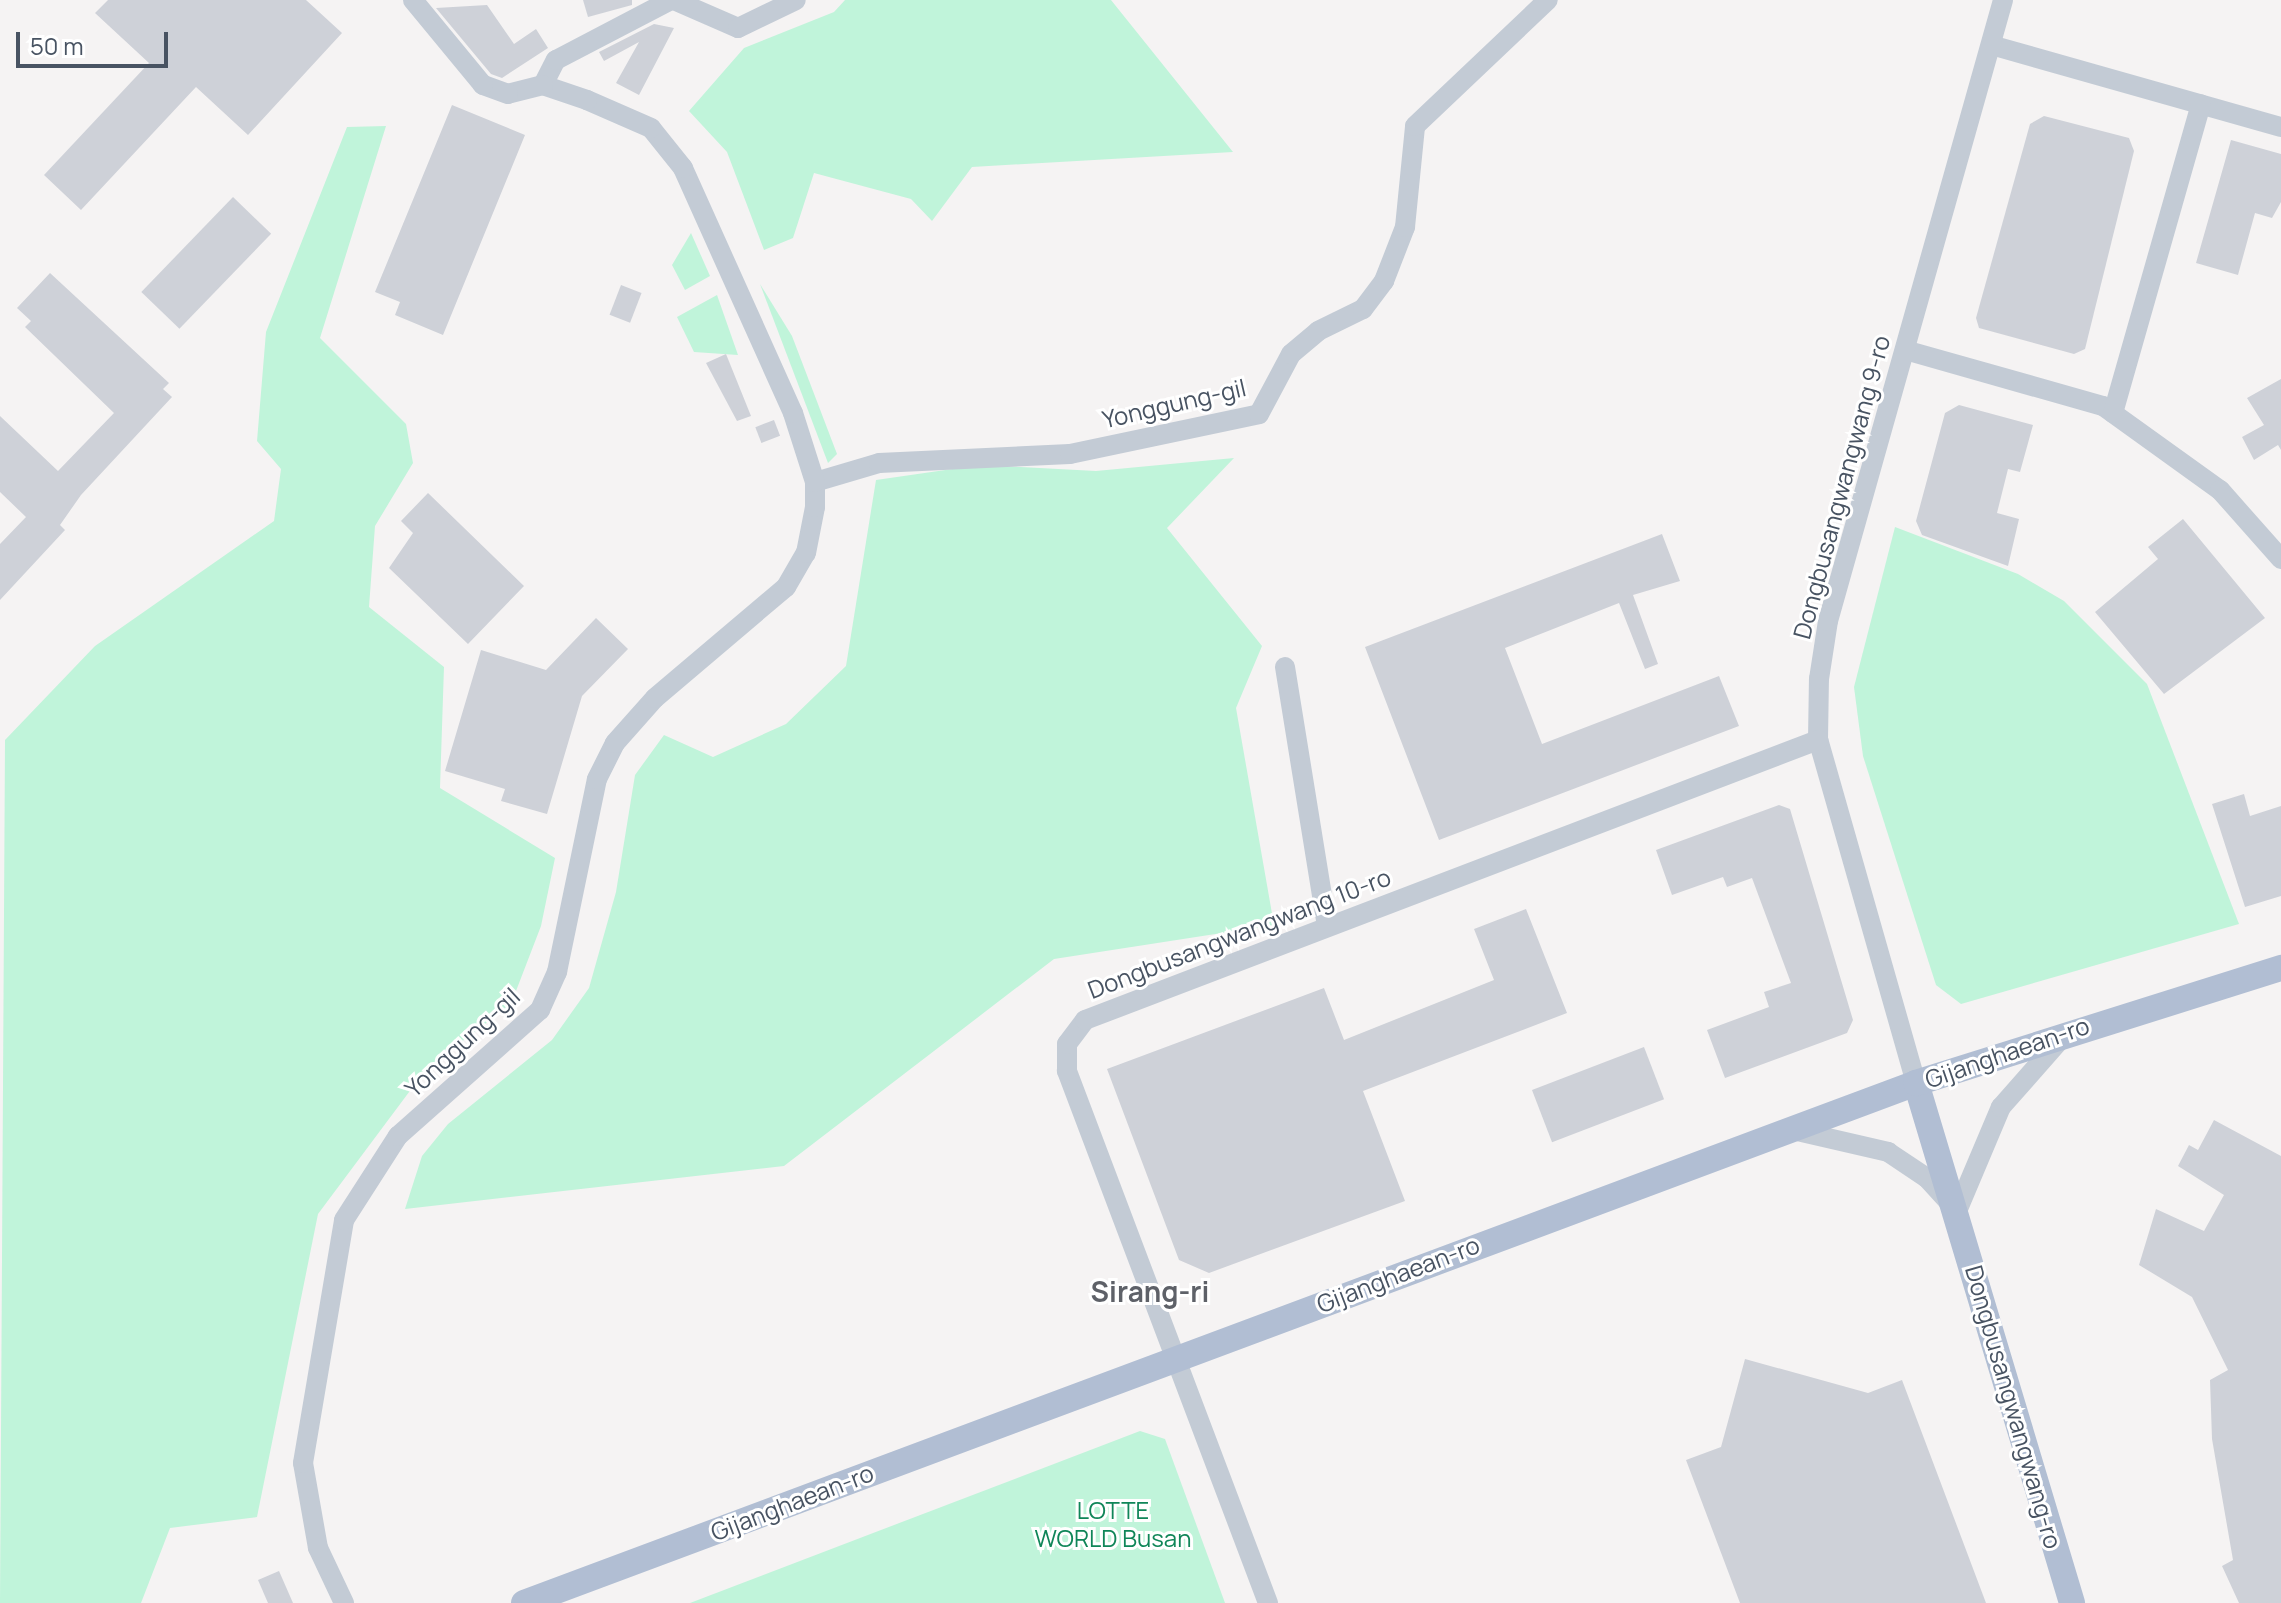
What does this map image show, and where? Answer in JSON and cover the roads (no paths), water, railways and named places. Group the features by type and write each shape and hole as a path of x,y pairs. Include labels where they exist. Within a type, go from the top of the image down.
{"main road":[{"name":"Gijanghaean-ro","path":"524,1603 1916,1083 2070,1031 2281,968"},
{"name":"Dongbusangwangwang-ro","path":"1916,1083 1957,1211 2072,1603"}],"street":[{"path":"413,0 483,85 508,94 543,85 556,60 673,0 738,28 796,0"},
{"name":"Yonggung-gil","path":"815,482 879,463 1070,454 1259,414 1291,354 1318,331 1363,309 1384,281 1405,227 1415,126 1548,0"},
{"name":"Dongbusangwangwang 9-ro","path":"1916,1083 1818,740 1828,621 2003,0"},
{"path":"1991,45 2281,127"},
{"name":"Yonggung-gil","path":"344,1603 318,1548 303,1463 344,1220 398,1136 540,1010 557,972 597,779 615,743 655,698 786,587 806,553 815,482 793,413 683,168 651,128 543,85"},
{"path":"2113,413 2201,104"},
{"path":"1905,350 2113,413 2220,490 2281,559"},
{"path":"1285,667 1327,927"},
{"name":"Dongbusangwangwang 10-ro","path":"1268,1603 1172,1359 1067,1071 1067,1044 1085,1020 1818,740"},
{"path":"1957,1211 2001,1107 2070,1031"},
{"name":"Dongbusangwangwang-ro","path":"1793,1130 1888,1152 1927,1178 1957,1211"}],"district":[{"name":"Sirang-ri","path":"1150,1291"}],"park label":[{"name":"LOTTE WORLD Busan","path":"1113,1524"}]}
